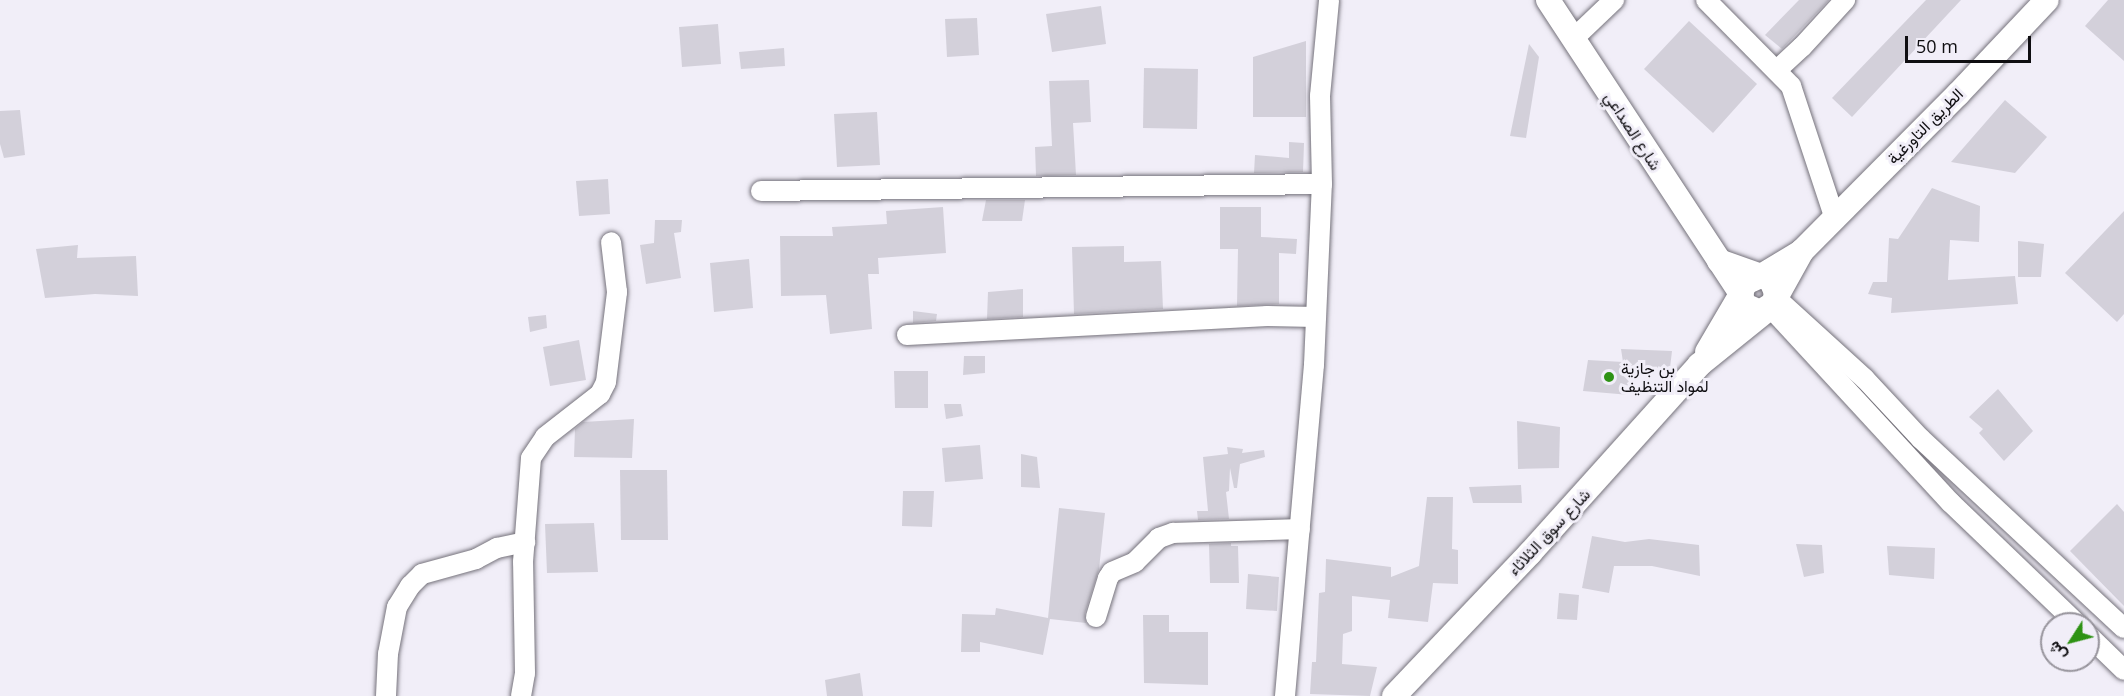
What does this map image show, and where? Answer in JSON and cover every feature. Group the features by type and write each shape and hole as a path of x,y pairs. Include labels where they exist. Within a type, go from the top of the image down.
{"street":[{"path":"1285,696 1316,317 1322,184 1320,96 1329,0"},
{"name":"شارع الصداعي","path":"1548,0 1741,294"},
{"path":"1573,39 1614,0"},
{"path":"1706,0 1791,86 1834,216"},
{"path":"1777,70 1845,0"},
{"name":"الطريق التاورغية","path":"1802,251 1834,216 1958,94 2046,0"},
{"path":"761,191 1322,184"},
{"path":"521,696 525,673 525,542 531,458 535,448 545,437 600,394 606,382 617,292 611,242"},
{"path":"1699,364 1749,279 1761,276 1802,251"},
{"path":"1699,364 1771,306 1802,251"},
{"path":"1719,261 1771,281 1771,306 1951,503 2065,612"},
{"path":"1741,294 1749,309 1771,306 1857,371 1921,439 2124,627"},
{"path":"907,335 1267,316 1316,317"},
{"name":"شارع سوق الثلاثاء","path":"1394,696 1576,503 1699,364"},
{"path":"1096,617 1112,572 1135,562 1160,538 1173,533 1300,529"},
{"path":"386,696 388,654 397,607 410,586 422,574 476,559 497,548 525,542"},
{"path":"2100,646 2124,669"}],"building":[{"path":"1799,0 1829,0 1782,49 1765,35"},
{"path":"1926,0 1961,0 1852,117 1832,98"},
{"path":"2108,0 2124,0 2124,61 2085,26"},
{"path":"1101,6 1106,44 1052,52 1046,14"},
{"path":"977,18 979,55 947,57 945,19"},
{"path":"1689,21 1757,84 1713,133 1644,69"},
{"path":"718,24 721,64 682,67 679,27"},
{"path":"1306,41 1306,117 1253,117 1253,57"},
{"path":"1529,44 1539,57 1526,138 1510,136"},
{"path":"784,48 785,66 741,69 739,52"},
{"path":"1144,68 1198,69 1197,129 1143,128"},
{"path":"1089,80 1091,122 1073,123 1076,175 1036,176 1035,147 1052,146 1049,81"},
{"path":"2005,100 2047,137 2015,173 1951,162"},
{"path":"20,110 25,155 4,158 0,144 0,111"},
{"path":"877,112 880,165 837,167 834,114"},
{"path":"1289,142 1304,143 1303,172 1254,173 1255,155 1289,158"},
{"path":"608,179 610,214 579,216 576,181"},
{"path":"1932,188 1980,206 1979,242 1950,240 1948,280 2015,276 2018,304 1891,313 1892,298 1868,294 1873,282 1887,282 1889,238 1898,239"},
{"path":"986,200 1025,200 1022,221 982,221"},
{"path":"943,207 946,253 878,258 879,274 868,274 872,329 830,334 826,295 781,296 780,236 833,236 832,227 887,224 886,211"},
{"path":"1220,207 1261,207 1261,237 1297,239 1296,254 1279,253 1279,304 1237,306 1238,249 1220,249"},
{"path":"2124,211 2124,314 2117,322 2065,273"},
{"path":"655,220 682,220 681,232 674,233 681,278 646,284 640,245 654,243"},
{"path":"2018,241 2044,244 2041,277 2018,277"},
{"path":"78,245 77,258 136,256 138,296 95,294 45,298 36,249"},
{"path":"1124,246 1124,262 1161,261 1163,309 1074,314 1072,247"},
{"path":"749,259 753,308 714,312 710,263"},
{"path":"1023,289 1023,317 987,319 988,292"},
{"path":"913,311 937,314 936,321 913,323"},
{"path":"546,315 547,328 530,332 528,317"},
{"path":"579,340 586,380 550,386 543,347"},
{"name":"بن جازية لمواد التنظيف","path":"1621,349 1672,351 1670,368 1635,367 1630,395 1583,391 1588,360 1623,362"},
{"path":"964,356 985,356 985,373 963,375"},
{"path":"894,371 928,371 928,408 895,408"},
{"path":"1998,389 2033,431 2004,461 1979,433 1983,429 1969,417"},
{"path":"944,404 961,404 963,416 946,419"},
{"path":"634,419 632,458 574,457 575,429 583,422"},
{"path":"1517,421 1560,427 1559,468 1518,469"},
{"path":"980,445 983,479 945,482 942,448"},
{"path":"1227,447 1243,449 1242,453 1264,450 1265,457 1240,464 1237,488 1234,488 1230,468 1229,491 1226,492 1229,519 1198,520 1197,511 1208,511 1203,457 1228,454"},
{"path":"1021,454 1037,457 1040,488 1021,487"},
{"path":"620,470 667,470 668,540 621,540"},
{"path":"1521,485 1522,503 1473,503 1469,487"},
{"path":"903,491 934,491 932,527 902,526"},
{"path":"1427,497 1453,497 1452,549 1458,550 1458,584 1433,583 1428,622 1388,618 1390,600 1352,596 1352,631 1343,634 1342,664 1377,667 1370,696 1310,694 1312,662 1316,662 1319,593 1325,592 1326,559 1391,567 1391,577 1419,566"},
{"path":"2117,504 2124,512 2124,606 2070,551"},
{"path":"1059,508 1105,513 1099,569 1085,613 1086,623 1050,619 1043,655 980,642 980,652 961,652 962,614 995,615 996,608 1048,618"},
{"path":"594,523 598,572 547,573 545,524"},
{"path":"1592,536 1625,542 1649,539 1699,545 1700,576 1652,566 1614,566 1609,593 1582,588"},
{"path":"1231,543 1231,546 1238,546 1239,583 1210,583 1209,544"},
{"path":"1796,544 1822,545 1824,573 1804,577"},
{"path":"1887,546 1935,548 1934,579 1889,575"},
{"path":"1248,574 1279,577 1277,611 1246,609"},
{"path":"1559,593 1579,595 1577,620 1557,619"},
{"path":"1143,615 1169,615 1169,632 1208,632 1208,685 1144,683"},
{"path":"860,673 863,696 827,696 825,680"}],"place":[{"name":"بن جازية لمواد التنظيف","path":"1609,377"}]}
